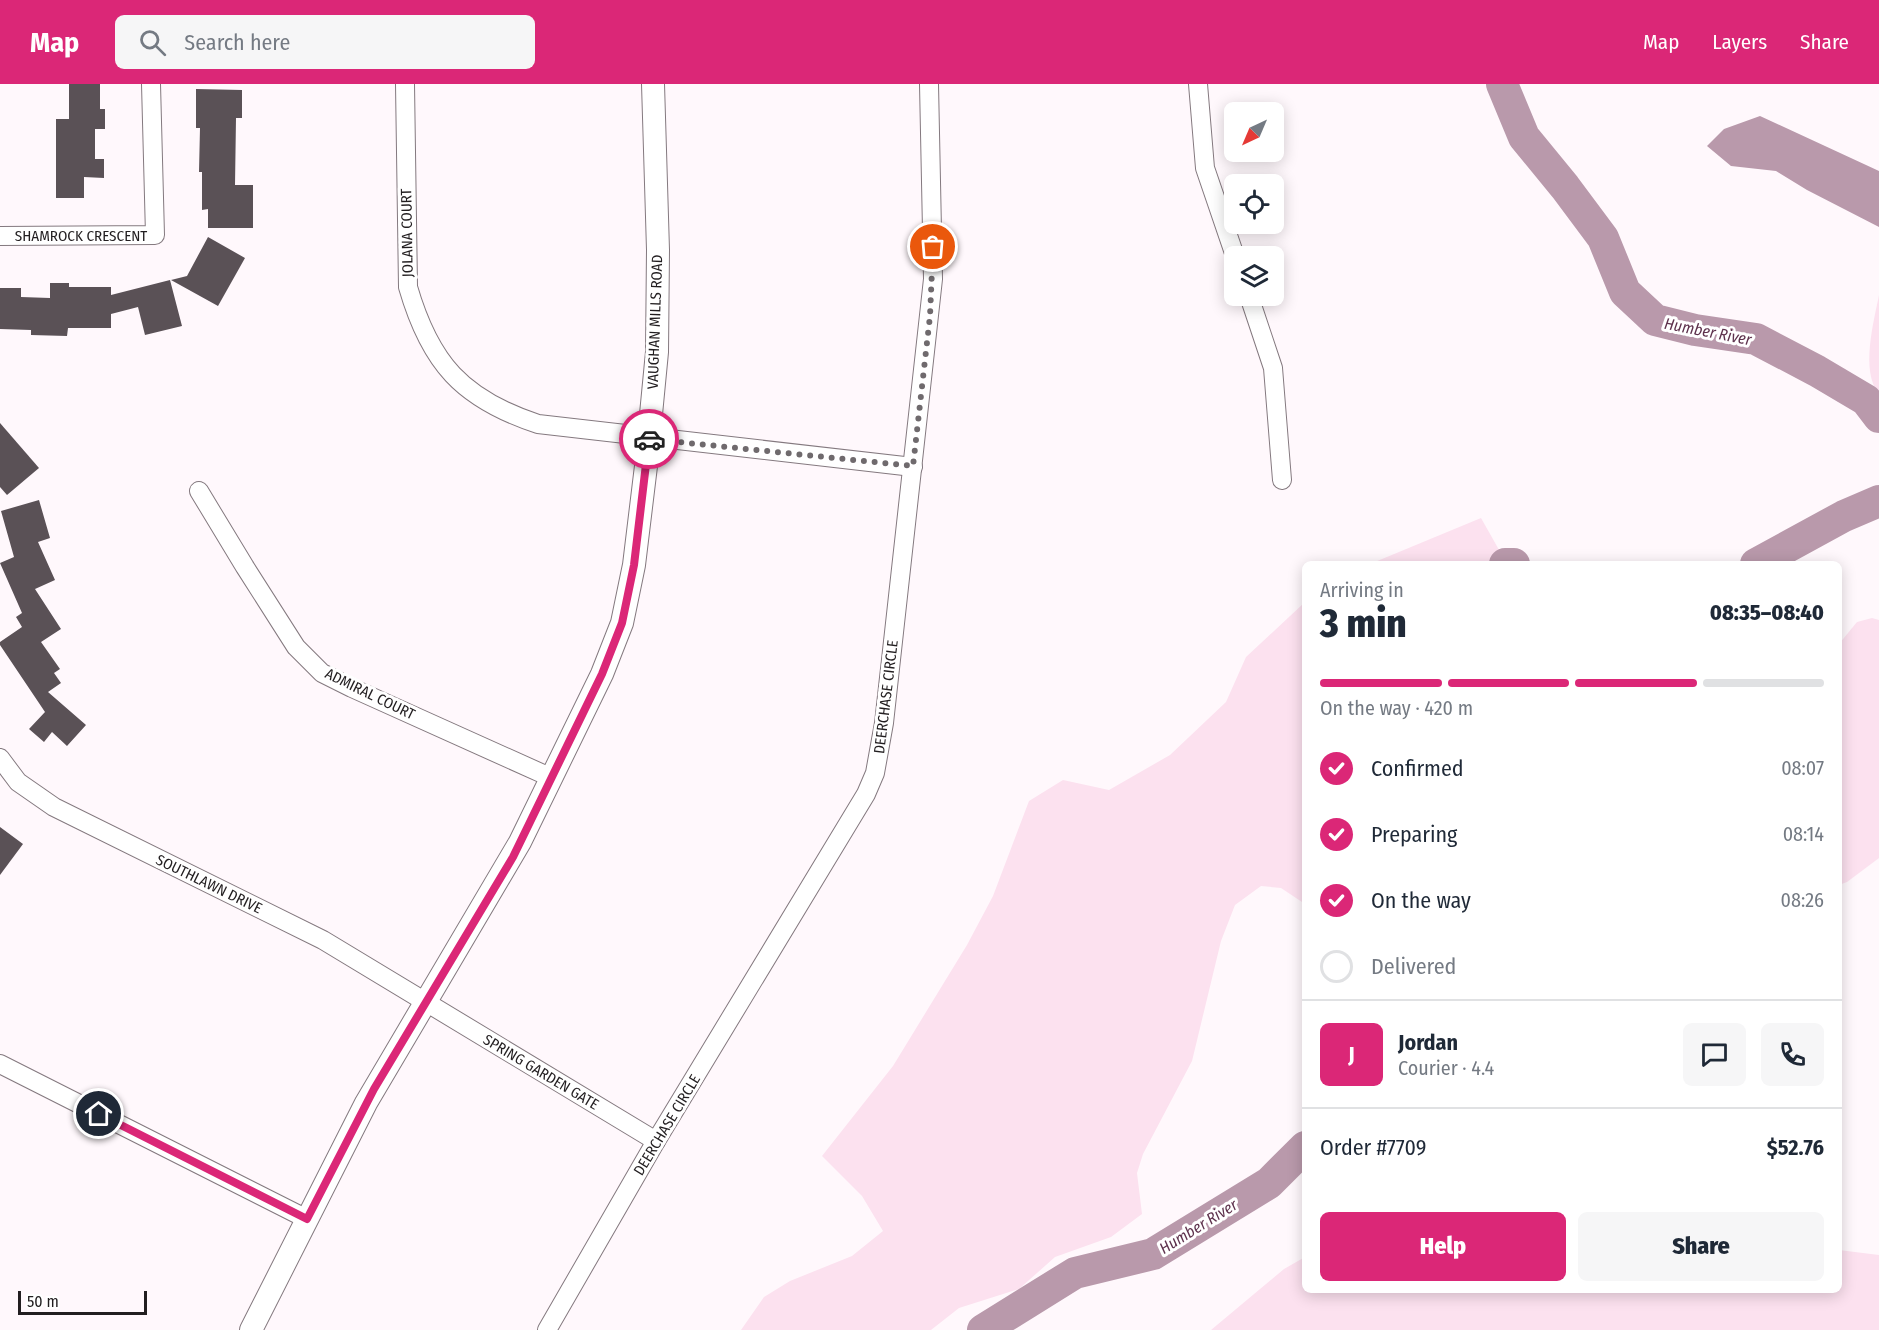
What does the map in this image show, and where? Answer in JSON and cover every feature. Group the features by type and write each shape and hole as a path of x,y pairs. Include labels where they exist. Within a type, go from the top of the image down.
{"street":[{"name":"SHAMROCK CRESCENT","path":"0,236 155,235 151,84"},
{"name":"JOLANA COURT","path":"405,84 408,287 417,319 435,353 454,376 476,395 506,413 538,424 913,466"},
{"name":"VAUGHAN MILLS ROAD","path":"251,1330 366,1103 505,871 602,674 622,623 634,565 657,352 658,297 653,84"},
{"name":"DEERCHASE CIRCLE","path":"547,1330 656,1141 861,804 876,773 881,750 933,279 929,84"},
{"path":"1198,84 1205,168 1232,246"},
{"path":"1252,306 1273,368 1282,480"},
{"name":"ADMIRAL COURT","path":"199,491 297,647 322,672 352,688 552,778"},
{"name":"SOUTHLAWN DRIVE","path":"0,758 18,782 54,807 323,940 426,1002"},
{"name":"SPRING GARDEN GATE","path":"426,1002 656,1141"},
{"path":"0,1064 307,1219"}],"shaded area":[{"path":"1760,116 1879,171 1879,227 1807,190 1776,171 1731,166 1707,146 1724,129"},
{"path":"1879,295 1879,394 1873,384 1869,359"},
{"path":"1481,518 1505,561 1377,561"},
{"path":"1302,605 1302,902 1281,888 1261,886 1235,905 1221,941 1192,1061 1143,1154 1137,1173 1142,1214 1111,1237 1055,1257 1019,1289 959,1308 931,1330 741,1330 764,1297 790,1281 852,1256 883,1231 862,1196 822,1156 893,1066 967,945 993,896 1029,801 1063,780 1109,790 1170,755 1226,702 1246,657"},
{"path":"1872,618 1879,620 1879,858 1842,884 1842,640 1857,622"},
{"path":"1842,1250 1879,1255 1879,1330 1211,1330 1284,1269 1302,1259 1302,1293 1842,1293"}],"building":[{"path":"69,84 100,84 100,109 105,109 105,129 95,129 95,159 104,159 104,178 84,177 84,198 56,198 56,119 69,119"},
{"path":"196,89 242,90 242,118 236,118 235,185 253,185 253,228 208,228 208,209 202,210 202,172 199,172 200,128 196,128"},
{"path":"208,237 245,258 218,306 171,280 187,276"},
{"path":"170,280 182,326 145,335 138,307 111,314 111,328 68,328 67,336 31,335 31,330 0,329 0,288 21,288 21,297 50,298 50,283 69,283 69,287 111,287 111,295"},
{"path":"0,423 39,468 7,495 0,487"},
{"path":"39,500 50,538 38,542 55,580 35,589 61,629 41,642 60,669 54,673 61,683 48,692 86,725 67,746 52,732 44,742 29,729 45,712 0,645 0,642 22,627 16,617 22,613 0,563 14,557 1,511"},
{"path":"0,827 23,844 0,875"}],"waterway":[{"name":"Humber River","path":"1502,84 1524,137 1603,238 1625,292 1655,320 1695,330 1756,339 1866,400 1879,417"},
{"name":"Humber River","path":"1762,561 1844,516 1879,501"},
{"name":"Humber River","path":"983,1330 1075,1273 1153,1254 1269,1183 1302,1150"}],"way so far":[{"path":"649,439 913,466 930,316 933,247"}],"route":[{"path":"99,1114 307,1219 374,1089 513,857 602,674 622,623 634,565 649,439"}]}
